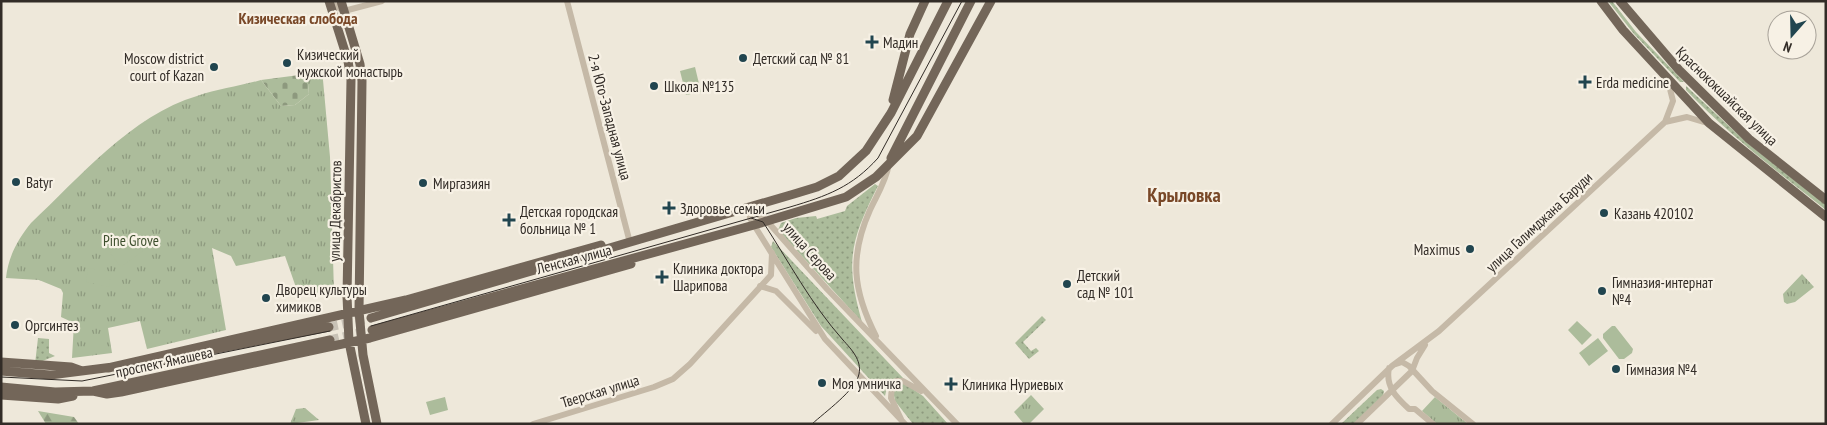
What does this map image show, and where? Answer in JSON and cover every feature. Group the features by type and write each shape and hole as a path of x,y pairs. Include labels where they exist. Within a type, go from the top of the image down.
{"main road":[{"name":"улица Декабристов","path":"329,1 348,61 351,80 349,342 366,424"},
{"name":"улица Декабристов","path":"341,1 360,64 362,81 359,311 361,340 377,424"},
{"path":"891,112 910,34 926,1"},
{"path":"891,112 948,1"},
{"path":"889,163 972,1"},
{"name":"Ленская улица","path":"372,330 754,225 846,197 864,186 906,148 925,124 991,1"},
{"name":"Краснококшайская улица","path":"1600,1 1667,79 1709,123 1826,217"},
{"name":"Краснококшайская улица","path":"1620,1 1679,70 1742,133 1826,200"},
{"name":"Ленская улица","path":"371,318 817,187 849,169 866,151 891,112"},
{"path":"108,368 145,358 348,314 465,285 583,250 629,239 643,238"},
{"path":"1,395 58,399 90,392 107,394 121,392 361,340 636,263 692,242"},
{"name":"проспект Ямашева","path":"1,371 50,375 160,362 329,326"},
{"name":"проспект Ямашева","path":"1,387 36,391 90,392 330,340"},
{"path":"1,362 71,367 87,372"}],"street":[{"path":"329,1 344,11 382,1"},
{"name":"2-я Юго-Западная улица","path":"567,1 629,239"},
{"name":"улица Галимджана Баруди","path":"1430,339 1665,122 1673,101 1667,79"},
{"path":"1665,122 1687,117 1709,123"},
{"path":"880,344 861,303 855,267 860,236 886,176 889,163"},
{"name":"улица Серова","path":"749,208 767,221 827,289 956,424"},
{"name":"улица Серова","path":"749,208 750,218 754,225 825,339"},
{"path":"760,286 771,275 772,253"},
{"name":"улица Серова","path":"760,286 776,291 825,339 903,422"},
{"name":"Тверская улица","path":"533,424 654,387 673,379 706,349 760,286"},
{"path":"1332,424 1392,366 1430,339"},
{"path":"1357,424 1391,389 1412,371 1416,358 1430,339"},
{"path":"1392,366 1404,363 1432,391 1473,424"},
{"path":"1392,366 1388,375 1394,394 1409,409 1415,409 1433,424"},
{"path":"903,422 891,398 890,392 894,383 900,380 906,381 928,396"}],"green space":[{"path":"1608,1 1612,1 1636,32 1684,82 1680,82 1634,34"},
{"path":"695,67 701,92 686,95 680,71"},
{"name":"Pine Grove","path":"322,69 330,157 334,292 299,296 285,256 236,266 231,256 212,248 226,330 147,349 140,321 108,328 112,353 72,358 74,323 61,317 63,293 61,289 39,280 6,278 14,249 31,223 108,150 150,118 173,105 197,96 261,80 281,106 295,105 309,94 307,74"},
{"path":"307,74 309,94 295,105 281,106 261,80"},
{"path":"1686,86 1746,142 1826,205 1826,210 1702,107 1686,90"},
{"path":"875,184 878,186 861,222 853,252 853,283 862,322 778,230 781,223 796,218 816,216 817,219 845,211 847,206"},
{"path":"140,231 151,245 121,267 110,253"},
{"path":"773,241 904,379 896,379 888,383 885,396 821,326 771,247"},
{"path":"88,268 111,272 109,287 86,282"},
{"path":"1802,274 1814,287 1795,302 1787,304 1784,302 1783,294"},
{"path":"1042,316 1046,320 1023,342 1031,351 1036,348 1039,351 1029,359 1015,343"},
{"path":"1577,321 1592,335 1582,345 1568,330"},
{"path":"1612,326 1615,326 1633,349 1632,353 1624,359 1619,359 1603,338 1603,334"},
{"path":"38,338 49,339 49,353 55,356 35,364"},
{"path":"1598,338 1608,351 1589,366 1579,353"},
{"path":"904,383 923,396 948,424 913,424 895,401 893,390"},
{"path":"1381,389 1384,391 1383,396 1354,424 1341,424 1377,390"},
{"path":"1031,395 1044,409 1029,424 1024,424 1014,412"},
{"path":"445,397 448,410 430,415 426,402"},
{"path":"1435,397 1468,424 1437,424 1422,411"},
{"path":"305,408 319,420 290,424 296,409"},
{"path":"38,411 74,417 79,424 46,424"}],"tunnel":[{"path":"329,327 371,318"},
{"path":"330,340 372,330"}],"tram line":[{"path":"371,326 790,207 816,199 838,189 858,176 878,158 962,1"},
{"path":"751,218 763,222 810,297 852,351 859,364 859,374 852,387 812,424"},
{"path":"1,377 82,381 330,331"}],"place":[{"name":"Мадин","path":"872,42"},
{"name":"Детский сад № 81","path":"743,58"},
{"name":"Кизический мужской монастырь","path":"287,63"},
{"name":"Moscow district court of Kazan","path":"214,67"},
{"name":"Erda medicine","path":"1585,82"},
{"name":"Школа №135","path":"654,86"},
{"name":"Batyr","path":"16,182"},
{"name":"Миргазиян","path":"423,183"},
{"name":"Здоровье семьи","path":"669,208"},
{"name":"Казань 420102","path":"1604,213"},
{"name":"Детская городская больница № 1","path":"509,220"},
{"name":"Maximus","path":"1470,249"},
{"name":"Клиника доктора Шарипова","path":"662,277"},
{"name":"Детский сад № 101","path":"1067,284"},
{"name":"Гимназия-интернат №4","path":"1602,291"},
{"name":"Дворец культуры химиков","path":"266,298"},
{"name":"Оргсинтез","path":"15,325"},
{"name":"Гимназия №4","path":"1616,369"},
{"name":"Моя умничка","path":"822,383"},
{"name":"Клиника Нуриевых","path":"951,384"}],"district":[{"name":"Кизическая слобода","path":"298,18"},
{"name":"Крыловка","path":"1184,195"}]}
